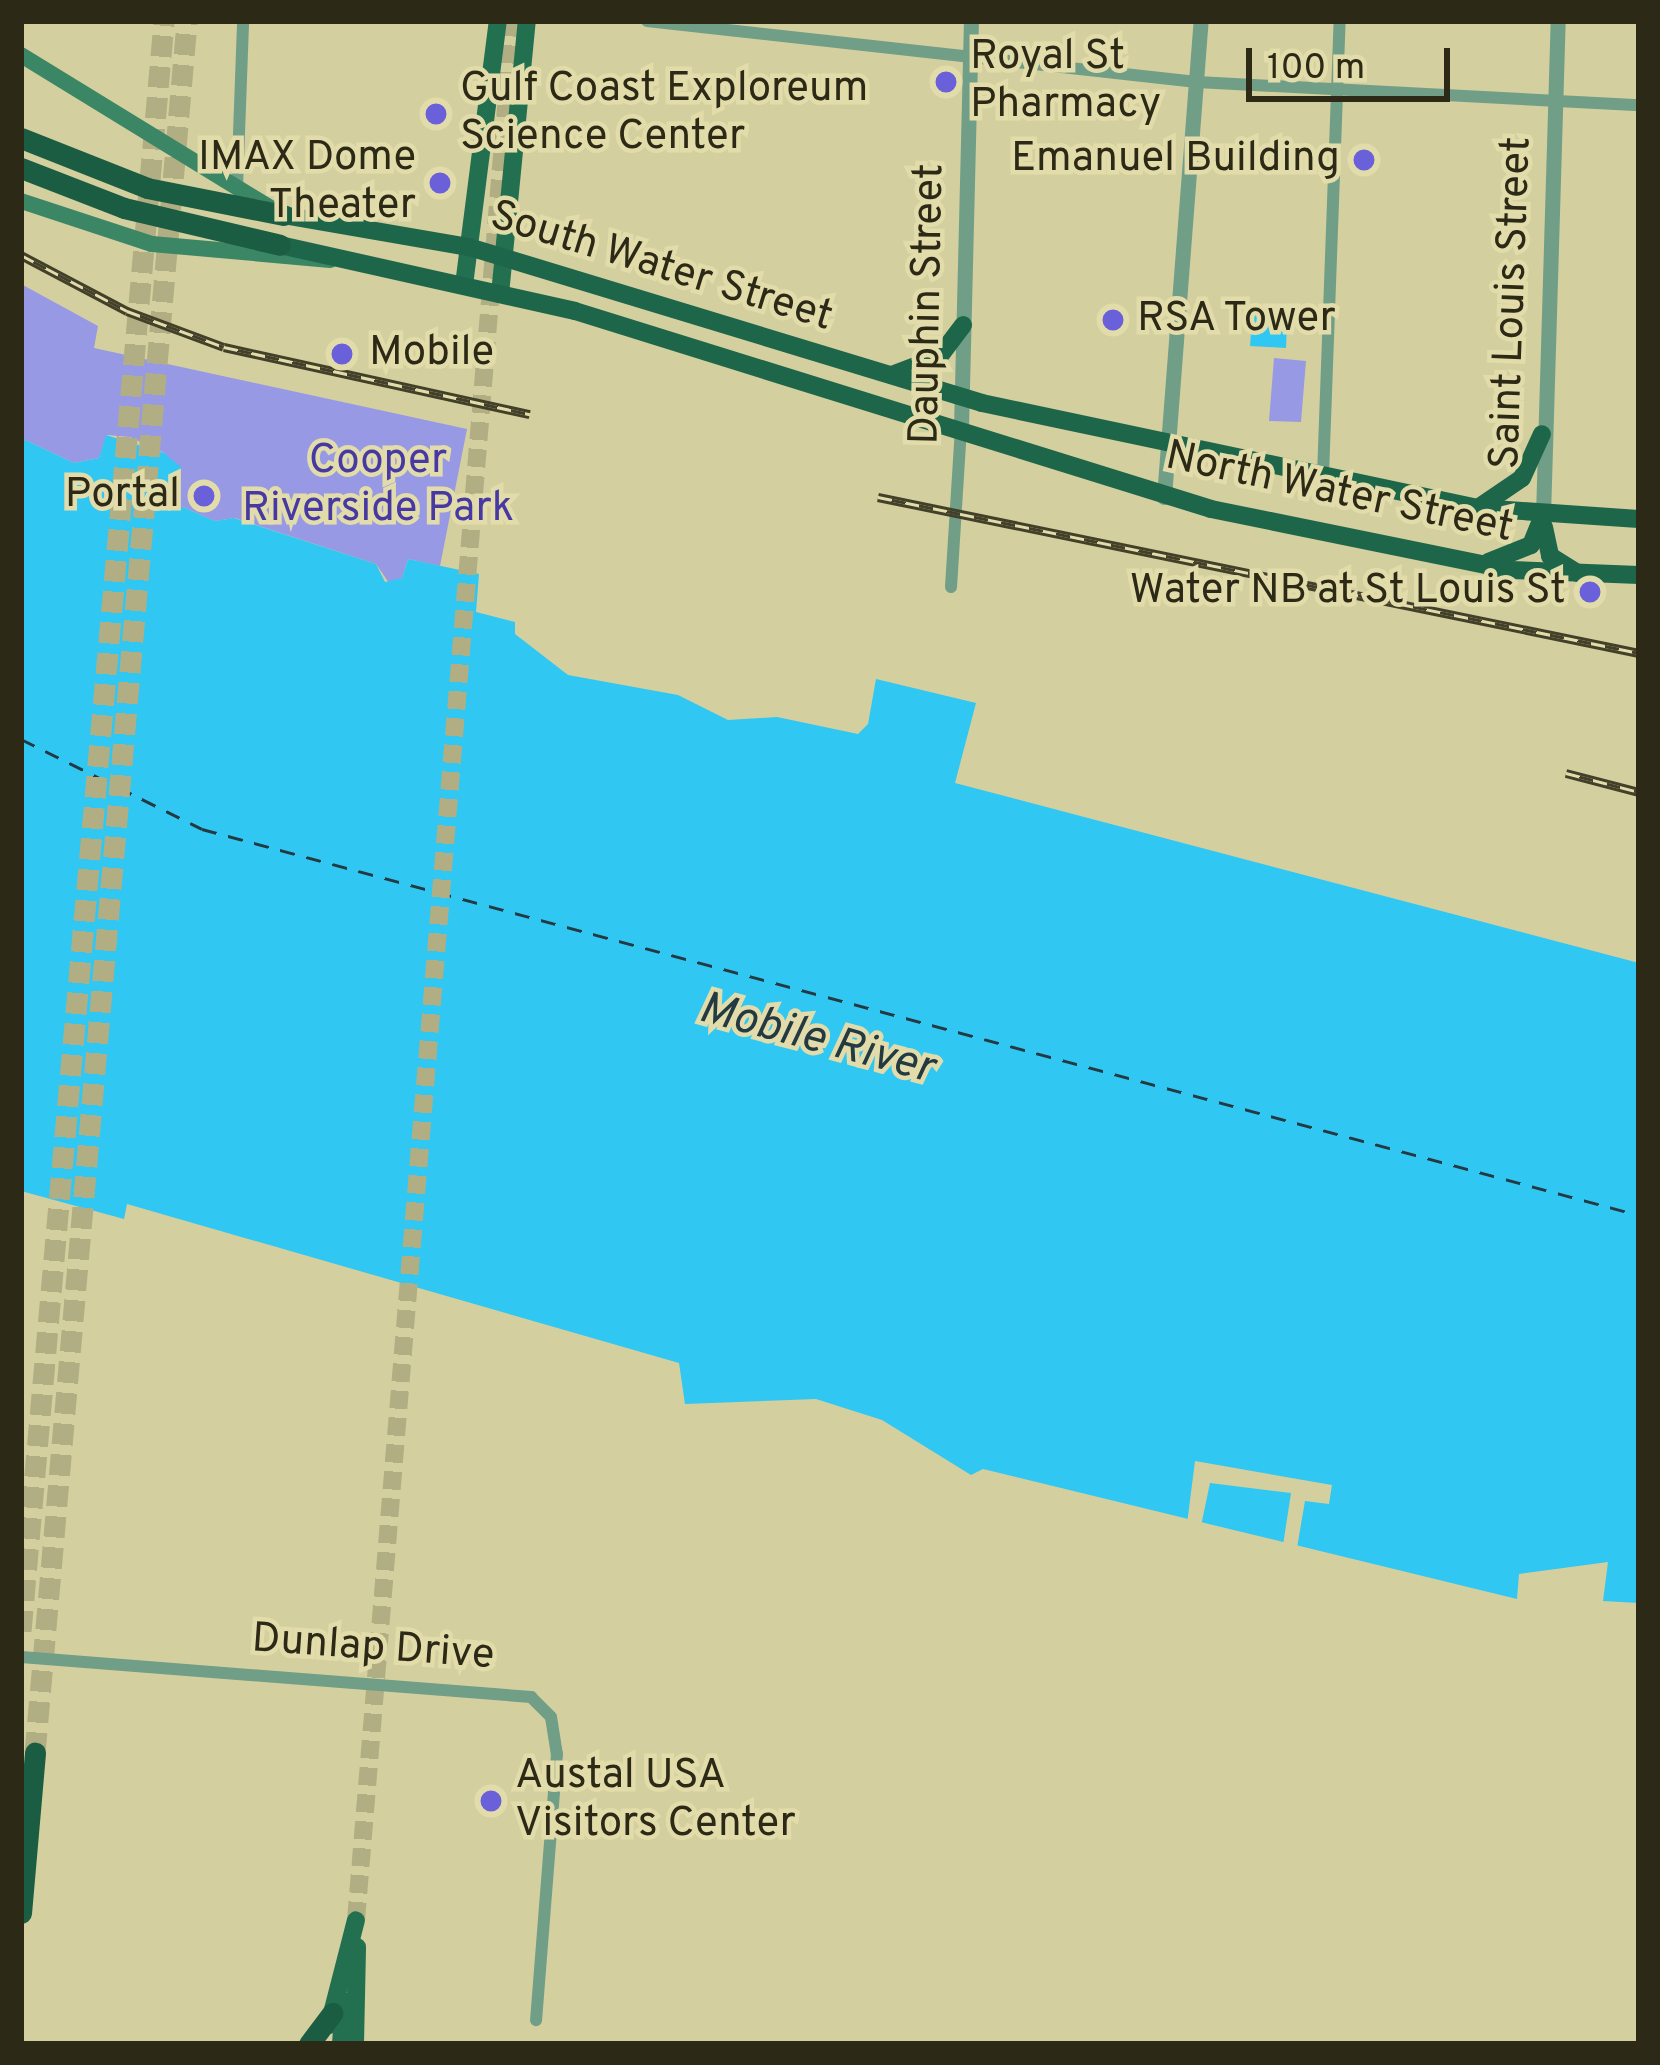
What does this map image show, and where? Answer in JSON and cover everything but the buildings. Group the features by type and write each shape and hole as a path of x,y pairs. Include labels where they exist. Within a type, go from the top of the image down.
{"highway":[{"path":"21,138 80,164 173,195 283,215"},
{"path":"21,168 71,190 280,245"},
{"name":"South Water Street","path":"283,215 469,247 962,398"},
{"name":"South Water Street","path":"280,245 500,294 961,428"},
{"path":"890,376 939,357 963,325"},
{"name":"North Water Street","path":"962,398 1478,508 1639,519"},
{"name":"North Water Street","path":"961,428 1164,497 1474,564 1584,576 1639,571"},
{"path":"1478,508 1522,478 1542,434"},
{"path":"1474,564 1520,554 1543,516"},
{"path":"1543,516 1550,556 1584,576"},
{"path":"21,1913 35,1753"},
{"path":"309,2044 332,2013"}],"main road":[{"path":"464,285 498,21"},
{"path":"500,294 527,21"},
{"name":"South Water Street","path":"21,55 283,215"},
{"name":"South Water Street","path":"21,201 152,244 344,260"},
{"path":"321,2044 356,1925 352,2044"},
{"path":"348,1961 352,2044"}],"street":[{"path":"236,188 243,21"},
{"path":"647,21 738,26 1197,82 1639,105"},
{"name":"Dauphin Street","path":"952,587 961,428 971,21"},
{"path":"1164,497 1172,445 1201,21"},
{"path":"1323,475 1340,21"},
{"name":"Saint Louis Street","path":"1543,516 1558,21"},
{"name":"Dunlap Drive","path":"21,1657 531,1697 551,1718 557,1754 536,2020"}],"green space":[{"name":"Cooper Riverside Park","path":"21,284 98,326 94,348 467,429 440,566 408,559 402,578 389,583 376,564 235,518 215,521 171,502 166,484 176,469 164,453 130,437 107,435 99,458 74,463 21,438"},
{"path":"1274,358 1306,361 1301,422 1269,421"}],"water":[{"path":"1253,306 1276,307 1275,322 1287,323 1286,348 1250,346"},
{"name":"Mobile River","path":"106,435 164,453 182,468 166,484 171,502 215,521 234,518 376,564 385,582 402,578 408,559 479,574 476,612 515,622 515,634 568,675 678,695 728,720 777,717 858,734 868,724 876,679 976,703 955,783 1639,963 1639,1603 1603,1601 1608,1562 1519,1574 1517,1599 983,1469 971,1475 882,1420 816,1399 685,1404 679,1363 127,1204 124,1219 21,1191 21,438 74,463 99,458"}],"pier":[{"path":"1195,1461 1332,1485 1329,1504 1305,1501 1297,1548 1283,1545 1291,1493 1210,1483 1201,1526 1187,1524"}],"ferry route":[{"path":"21,739 202,829 1639,1215"}],"tunnel":[{"path":"21,1631 164,21"},
{"path":"35,1753 187,21"},
{"path":"356,1920 513,21"}],"railway":[{"path":"21,255 127,311 224,347 530,414"},
{"path":"878,497 1639,653"},
{"path":"1566,773 1639,792"}],"place":[{"name":"Royal St Pharmacy","path":"946,82"},
{"name":"Gulf Coast Exploreum Science Center","path":"436,114"},
{"name":"Emanuel Building","path":"1364,160"},
{"name":"IMAX Dome Theater","path":"440,183"},
{"name":"RSA Tower","path":"1113,320"},
{"name":"Mobile","path":"342,354"},
{"name":"Portal","path":"204,496"},
{"name":"Water NB at St Louis St","path":"1590,592"},
{"name":"Austal USA Visitors Center","path":"491,1801"}]}
